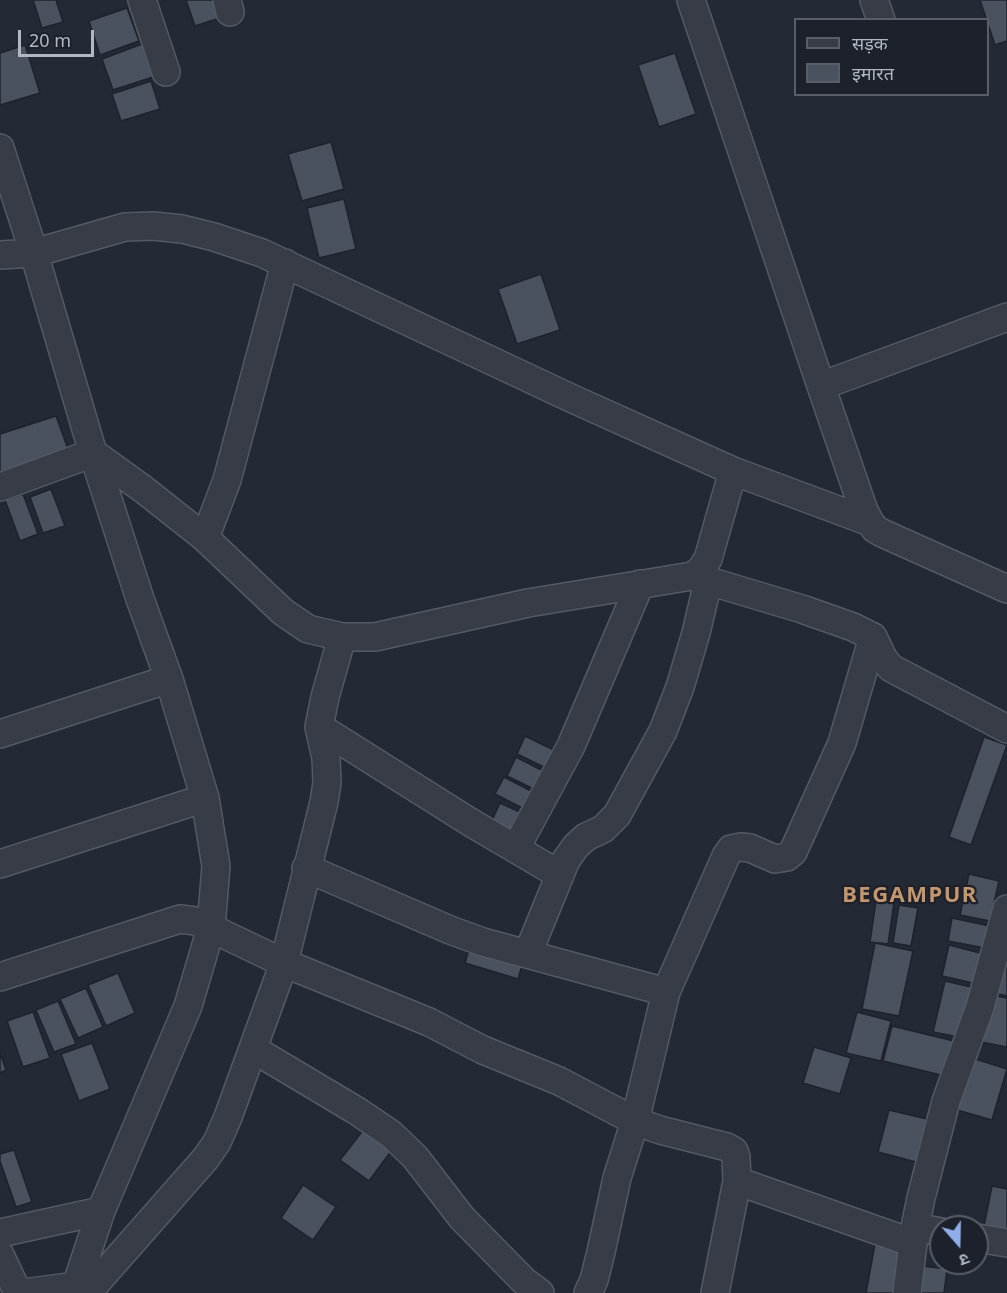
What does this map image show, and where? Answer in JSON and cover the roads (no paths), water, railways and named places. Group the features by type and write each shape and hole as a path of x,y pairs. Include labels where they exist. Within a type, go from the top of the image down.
{"street":[{"path":"142,0 166,72"},
{"path":"692,0 821,386 870,522"},
{"path":"874,0 880,18"},
{"path":"0,148 34,253 93,453 140,599 169,679 205,798 216,866 211,928 188,1006 101,1211 86,1290"},
{"path":"0,255 34,253 125,227 153,226 182,229 214,237 285,263 583,404 733,471 870,522 882,533 1007,589"},
{"path":"205,538 227,480 285,263"},
{"path":"821,386 1007,317"},
{"path":"0,487 93,453"},
{"path":"93,453 205,538 283,612 308,629 342,637 375,637 528,603 640,584 700,579 802,609 853,627 873,637 883,658 891,668 1007,729"},
{"path":"528,953 566,860 586,837 603,829 617,815 663,731 680,687 696,633 700,571 708,559 733,471"},
{"path":"516,848 571,746 640,584"},
{"path":"0,1255 20,1293 86,1290 206,1158 217,1142 284,963 324,802 327,783 326,758 319,727 342,637"},
{"path":"588,1293 594,1280 617,1178 635,1121 666,992 731,849 750,848 775,859 787,857 793,852 842,743 873,637"},
{"path":"0,734 169,679"},
{"path":"319,727 560,875"},
{"path":"0,864 205,798"},
{"path":"306,868 483,942 666,992"},
{"path":"907,1293 923,1234 946,1101 980,1007 1007,909"},
{"path":"0,977 180,918 196,921 284,963 429,1022 483,1050 559,1081 635,1121 734,1150 737,1181 715,1293"},
{"path":"253,1049 357,1110 391,1134 415,1157 462,1218 524,1281 540,1293"},
{"path":"737,1181 923,1234"},
{"path":"0,1233 101,1211"},
{"path":"989,1240 1007,1243"}],"district":[{"name":"BEGAMPUR","path":"910,896"}]}
